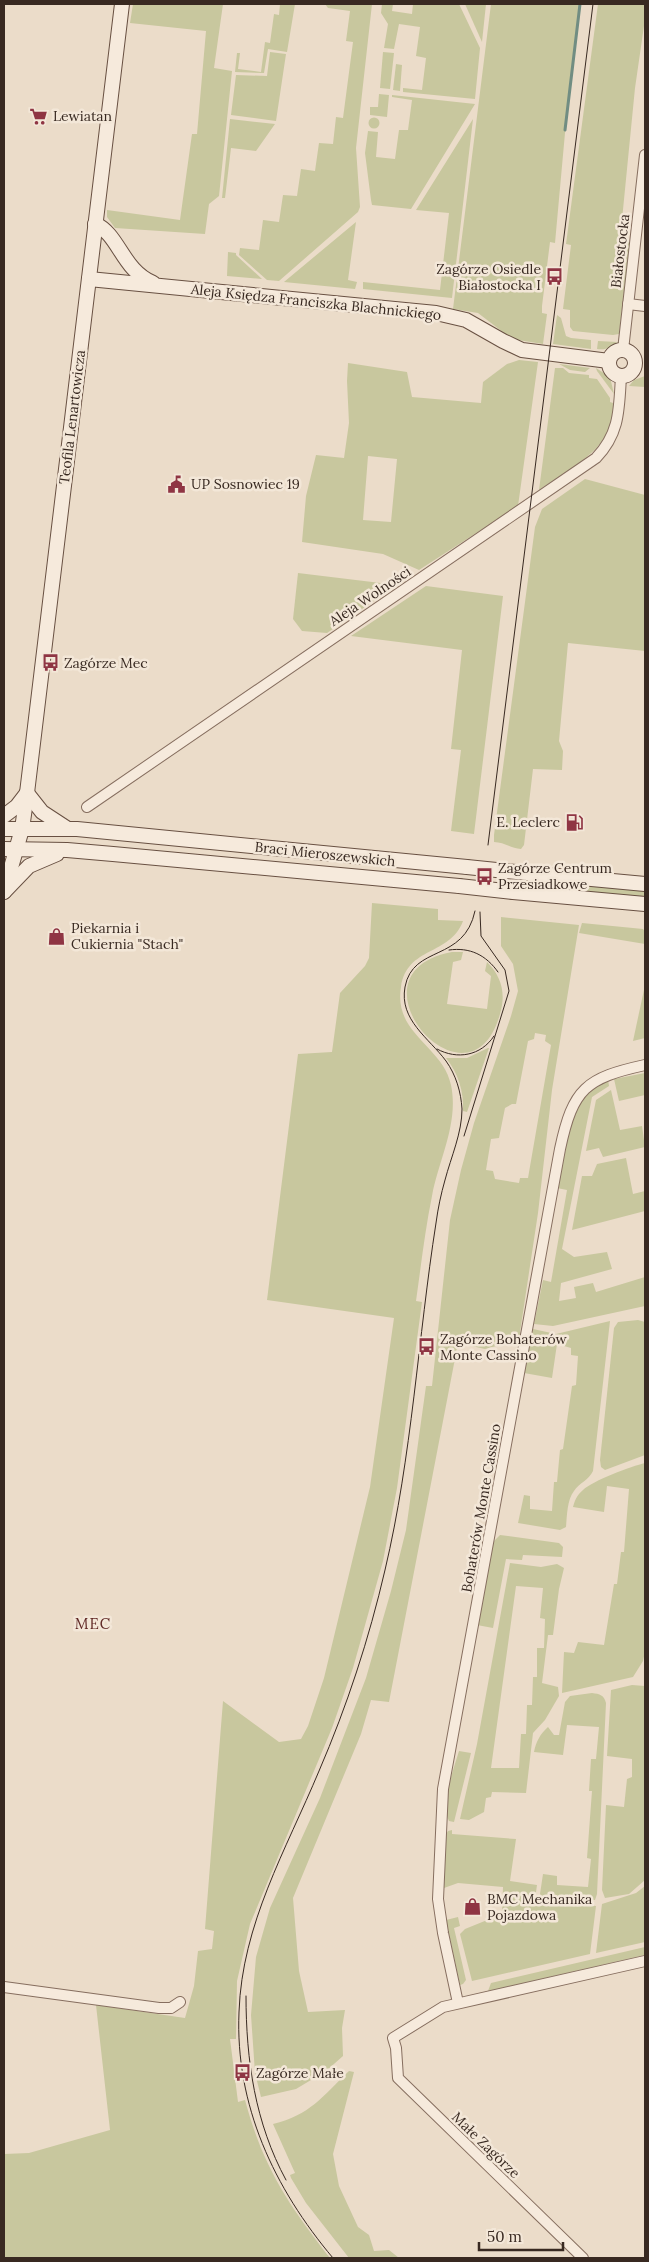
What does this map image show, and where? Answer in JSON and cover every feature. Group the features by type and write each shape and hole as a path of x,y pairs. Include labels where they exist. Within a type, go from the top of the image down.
{"street":[{"name":"Teofila Lenartowicza","path":"4,892 10,849 22,829 27,792 122,4"},
{"name":"Białostocka","path":"623,350 645,155"},
{"name":"Aleja Księdza Franciszka Blachnickiego","path":"95,224 104,229 136,273 165,287"},
{"name":"Aleja Księdza Franciszka Blachnickiego","path":"89,279 436,313 466,320 522,350 609,361"},
{"path":"628,304 645,306"},
{"path":"623,350 634,356 640,365 632,372 621,376 613,373 609,361 614,352 623,350"},
{"name":"Aleja Wolności","path":"86,807 596,458 605,448 616,427 621,376"},
{"path":"4,816 17,806 27,792 42,812 68,829"},
{"name":"Braci Mieroszewskich","path":"4,829 68,829 645,884"},
{"name":"Braci Mieroszewskich","path":"10,849 67,850 645,904"},
{"path":"4,892 29,866 43,858 67,850"},
{"path":"533,894 536,874"},
{"name":"Bohaterów Monte Cassino","path":"458,2003 443,1933 438,1899 443,1789 562,1141 571,1110 586,1086 610,1074 645,1065"},
{"path":"458,2003 645,1961"},
{"path":"4,1987 158,2008 170,2008 180,2002"},
{"name":"Małe Zagórze","path":"458,2003 443,2007 429,2014 392,2038 396,2048 398,2078 584,2258"}],"green space":[{"path":"133,4 223,4 214,68 232,71 219,196 209,204 205,234 115,228 107,217 107,210 180,220 192,134 197,134 206,31 130,23"},
{"path":"280,4 295,4 287,52 268,49 264,73 235,72 237,53 240,53 238,69 261,72 265,42 270,43 274,14 279,15"},
{"path":"325,4 372,4 356,148 360,207 358,212 279,281 267,280 239,255 240,248 259,250 263,220 279,222 283,195 297,196 301,169 315,171 319,143 333,144 336,117 343,118 353,42 346,41 350,11 328,8"},
{"path":"382,4 393,4 392,11 412,14 413,4 459,4 480,48 475,99 403,92 403,88 422,90 426,58 416,56 420,27 399,24 394,49 384,48 388,24 381,13"},
{"path":"465,4 486,4 482,42"},
{"path":"491,4 581,4 565,133 555,243 550,242 542,306 542,313 547,314 543,344 512,339 478,313 453,309"},
{"path":"598,4 645,4 645,19 635,88 620,240 630,242 619,334 613,335 573,331 570,327 570,310 563,309 571,245 566,244"},
{"path":"270,52 286,54 276,121 231,115 236,75 267,76"},
{"path":"383,52 394,53 390,89 380,88"},
{"path":"396,64 402,65 400,91 393,90"},
{"path":"379,94 389,95 387,117 370,115 370,107 378,107"},
{"path":"392,95 475,104 411,209 372,205 371,200 365,153 368,131 378,132 376,157 395,159 399,130 408,130 412,100 392,97"},
{"path":"374,117 380,123 374,129 368,123"},
{"path":"230,119 275,124 256,151 231,148 225,198 222,198"},
{"path":"473,119 452,298 363,289 363,282 440,290 449,213 416,210"},
{"path":"356,222 348,280 357,282 355,289 284,282"},
{"path":"228,252 236,253 262,279 227,276"},
{"path":"557,315 561,318 566,336 591,340 591,349 553,344"},
{"path":"598,341 617,342 608,348 597,349"},
{"path":"519,360 538,362 518,506 419,570 383,554 302,542 306,496 316,455 344,458 349,423 348,363 407,372 412,397 481,403 483,382 507,364","holes":["368,456 397,459 391,522 363,520"]},
{"path":"559,364 590,368 585,372 570,370"},
{"path":"555,368 563,368 569,373 589,375 589,378 597,379 610,398 610,402 613,403 612,417 609,430 596,448 578,464 539,490"},
{"path":"596,368 610,377 614,394 597,371"},
{"path":"645,376 645,387 629,386 634,380"},
{"path":"585,479 645,495 645,651 568,643 559,741 563,751 562,770 533,769 524,845 521,849 494,842 494,835 535,527 542,509"},
{"path":"298,573 397,585 327,633 302,631 293,619"},
{"path":"426,586 503,596 474,834 451,831 461,750 451,749 462,650 351,636"},
{"path":"565,883 645,890 645,898 568,890 565,889"},
{"path":"372,903 438,909 438,920 463,921 457,932 449,940 411,964 405,974 401,987 401,1003 404,1017 411,1028 439,1060 446,1072 451,1085 452,1113 447,1141 435,1182 425,1235 416,1301 422,1302 397,1488 383,1561 353,1668 332,1728 250,1924 237,1981 236,2039 230,2039 238,2102 245,2100 260,2145 278,2184 330,2258 4,2258 4,2154 29,2153 110,2130 96,2005 185,2018 194,1986 198,1951 212,1949 214,1931 205,1929 223,1701 279,1742 301,1739 308,1726 324,1678 370,1487 394,1318 267,1300 298,1054 332,1052 340,993 365,966 369,958"},
{"path":"501,917 579,925 552,1090 538,1213 520,1332 522,1339 485,1349 458,1343 389,1702 371,1700 361,1734 293,1898 299,1971 308,2012 345,2010 342,2028 343,2056 326,2071 296,2089 261,2097 255,2073 251,2015 256,1957 270,1908 320,1798 366,1678 406,1530 426,1386 432,1386 450,1220 474,1123 518,991 513,964 501,946","holes":["535,1033 546,1035 545,1041 551,1045 528,1178 520,1178 519,1183 495,1179 493,1171 486,1170 491,1139 499,1138 505,1108 516,1104 528,1041 534,1039"]},
{"path":"582,923 643,929 645,932 645,944 579,933"},
{"path":"452,952 463,952 461,960 453,962 447,1004 487,1009 491,976 485,971 487,962 499,980 503,1000 500,1014 485,1043 464,1053 442,1047 422,1031 410,1009 408,986 420,965"},
{"path":"645,985 645,1038 633,1041"},
{"path":"488,1048 467,1112 463,1111 459,1083 454,1070 446,1058 467,1058"},
{"path":"645,1073 645,1095 619,1101 614,1079"},
{"path":"608,1079 609,1086 592,1097 562,1249 574,1257 607,1252 612,1269 561,1283 559,1301 576,1298 574,1287 593,1283 596,1292 645,1277 645,1306 553,1326 534,1324 543,1280 551,1282 567,1190 557,1188 572,1123 581,1099 587,1091"},
{"path":"611,1090 620,1130 642,1126 645,1147 603,1157 599,1148 586,1151 596,1100"},
{"path":"626,1158 633,1194 645,1191 645,1211 572,1230 582,1176 592,1176 597,1164"},
{"path":"638,1320 645,1322 645,1455 605,1470 601,1467 600,1460 614,1328 618,1322"},
{"path":"610,1321 593,1471 576,1488 570,1499 566,1527 560,1530 518,1523 524,1495 530,1496 530,1509 552,1511 554,1482 557,1482 560,1450 563,1449 572,1386 576,1385 578,1356 571,1355 571,1348 557,1344 552,1378 524,1373 533,1329 556,1334"},
{"path":"645,1463 645,1652 643,1661 633,1677 562,1693 564,1652 574,1653 578,1642 604,1645 614,1584 617,1584 621,1552 624,1552 629,1489 607,1486 604,1512 573,1507 578,1496 588,1486 622,1470"},
{"path":"500,1535 559,1543 563,1547 562,1557 523,1555 522,1560 506,1559 493,1628 477,1625 493,1542"},
{"path":"510,1563 541,1567 557,1564 564,1568 559,1589 553,1635 548,1635 542,1683 558,1687 559,1696 545,1720 533,1733 526,1793 492,1792 491,1797 486,1798 484,1812 469,1820 460,1819 477,1744","holes":["516,1586 543,1588 540,1618 545,1619 544,1648 537,1648 537,1677 533,1677 532,1705 527,1705 526,1734 521,1734 519,1768 491,1768"]},
{"path":"632,1685 645,1686 645,1880 629,1894 605,1898 602,1890 606,1805 624,1807 627,1779 632,1777 632,1759 607,1756 611,1690"},
{"path":"592,1693 601,1695 606,1703 597,1894 595,1900 543,1898 540,1894 543,1874 557,1876 557,1885 588,1887 591,1859 587,1858 592,1791 589,1791 591,1759 596,1759 599,1727 567,1725 563,1755 534,1752 537,1742 548,1727 554,1735 559,1735 565,1702 570,1696"},
{"path":"459,1751 471,1753 454,1822 449,1821 446,1806 449,1786"},
{"path":"452,1830 452,1834 516,1839 510,1881 537,1885 535,1899 596,1906 590,1954 472,1981 460,1934 465,1929 502,1914 503,1887 458,1883 444,1888 445,1836 448,1831"},
{"path":"645,1886 645,1942 596,1953 602,1904 636,1893"},
{"path":"458,1917 460,1926 454,1928 466,1980 460,1985 446,1920"},
{"path":"645,1947 645,1955 488,1991 491,1983"},
{"path":"349,2071 354,2072 333,2154 339,2186 358,2227 369,2235 374,2251 389,2250 399,2258 349,2258 306,2203 291,2178 290,2175 295,2173 273,2124 297,2116 315,2104"}],"waterway":[{"path":"565,130 580,4"}],"tram line":[{"path":"488,845 593,4"},
{"path":"333,2258 312,2231 276,2174 262,2144 251,2112 239,2046 239,2012 242,1980 248,1948 268,1888 319,1771 348,1697 379,1596 385,1570 402,1484 438,1212 462,1118 460,1096 453,1072 411,1019 404,999 405,987 410,974 418,964 461,939 469,927 475,911"},
{"path":"464,1136 509,991 505,970 481,936 480,912"},
{"path":"449,950 471,951 483,957 498,972"},
{"path":"437,1049 453,1054 468,1054 482,1048 494,1036"},
{"path":"246,1996 248,2044 254,2091 267,2136 286,2180"}],"place":[{"name":"Lewiatan","path":"39,116"},
{"name":"Zagórze Osiedle Białostocka I","path":"555,277"},
{"name":"UP Sosnowiec 19","path":"177,484"},
{"name":"Zagórze Mec","path":"50,663"},
{"name":"E. Leclerc","path":"574,822"},
{"name":"Zagórze Centrum Przesiadkowe","path":"484,876"},
{"name":"Piekarnia i Cukiernia \"Stach\"","path":"57,936"},
{"name":"Zagórze Bohaterów Monte Cassino","path":"426,1347"},
{"name":"BMC Mechanika Pojazdowa","path":"473,1907"},
{"name":"Zagórze Małe","path":"242,2073"}],"district":[{"name":"MEC","path":"93,1623"}]}
